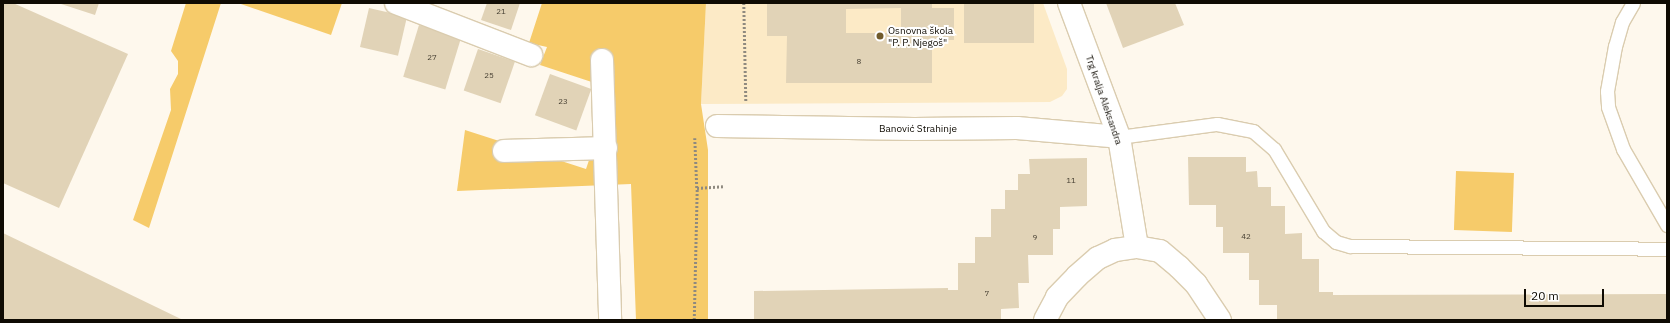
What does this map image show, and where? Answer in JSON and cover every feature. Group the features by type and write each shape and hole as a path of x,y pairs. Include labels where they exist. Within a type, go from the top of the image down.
{"street":[{"path":"396,3 532,55"},
{"name":"Trg kralja Aleksandra","path":"1069,3 1119,136 1137,247"},
{"path":"602,60 606,148 610,320"},
{"name":"Banović Strahinje","path":"717,126 914,130 1017,128 1119,136"},
{"path":"504,151 606,148"},
{"path":"1045,320 1057,297 1077,276 1098,258 1115,250 1137,247 1160,251 1179,267 1196,284 1220,320"}],"lane":[{"path":"1633,3 1622,22 1615,46 1607,91 1608,107 1623,149 1667,225"},
{"path":"1119,136 1218,124 1253,131 1274,149 1323,231 1336,242 1350,246 1667,249"}],"path":[{"path":"744,3 746,126"},
{"path":"694,320 697,188 694,127 717,126"},
{"path":"697,188 723,186"}],"shaded area":[{"path":"186,3 221,3 149,228 133,220 171,110 170,89 178,74 178,61 171,51"},
{"path":"238,3 342,3 331,35"},
{"path":"542,3 706,3 701,104 708,150 708,320 636,320 631,184 457,191 465,130 586,169 613,89 540,65 547,47 529,43"},
{"name":"Osnovna škola \"P. P. Njegoš\"","path":"706,3 1043,3 1067,69 1067,89 1062,96 1050,102 701,104"},
{"path":"1456,171 1514,173 1512,232 1454,230"}],"building":[{"path":"4,3 13,3 128,54 59,208 3,183"},
{"path":"58,3 99,3 95,15"},
{"path":"487,3 520,3 511,30 481,20"},
{"name":"Osnovna škola \"P. P. Njegoš\"","path":"767,3 932,3 932,8 954,8 954,40 932,40 932,83 786,83 787,36 767,36","holes":["901,8 901,33 846,33 846,9"]},
{"path":"964,3 1034,3 1034,43 964,43"},
{"path":"1106,3 1175,3 1184,25 1123,48"},
{"path":"369,8 407,17 398,56 360,47"},
{"path":"419,25 461,38 445,90 403,77"},
{"path":"478,49 515,62 501,103 464,91"},
{"path":"550,74 591,89 576,130 535,115"},
{"path":"1188,157 1246,157 1246,172 1257,171 1258,187 1271,187 1271,206 1285,206 1285,234 1302,233 1302,259 1319,259 1319,292 1333,292 1333,295 1667,294 1667,320 1277,320 1277,305 1259,305 1259,280 1249,280 1249,253 1223,253 1223,227 1216,227 1216,205 1189,205"},
{"path":"1087,158 1087,206 1060,207 1060,229 1053,229 1053,255 1028,255 1029,283 1018,283 1019,308 1001,309 1001,320 754,320 754,291 948,288 948,290 958,290 958,263 975,263 975,237 991,237 991,209 1005,209 1005,190 1018,190 1018,174 1030,174 1029,159"},
{"path":"3,233 183,320 3,320"}],"place":[{"name":"Osnovna škola \"P. P. Njegoš\"","path":"880,36"}]}
